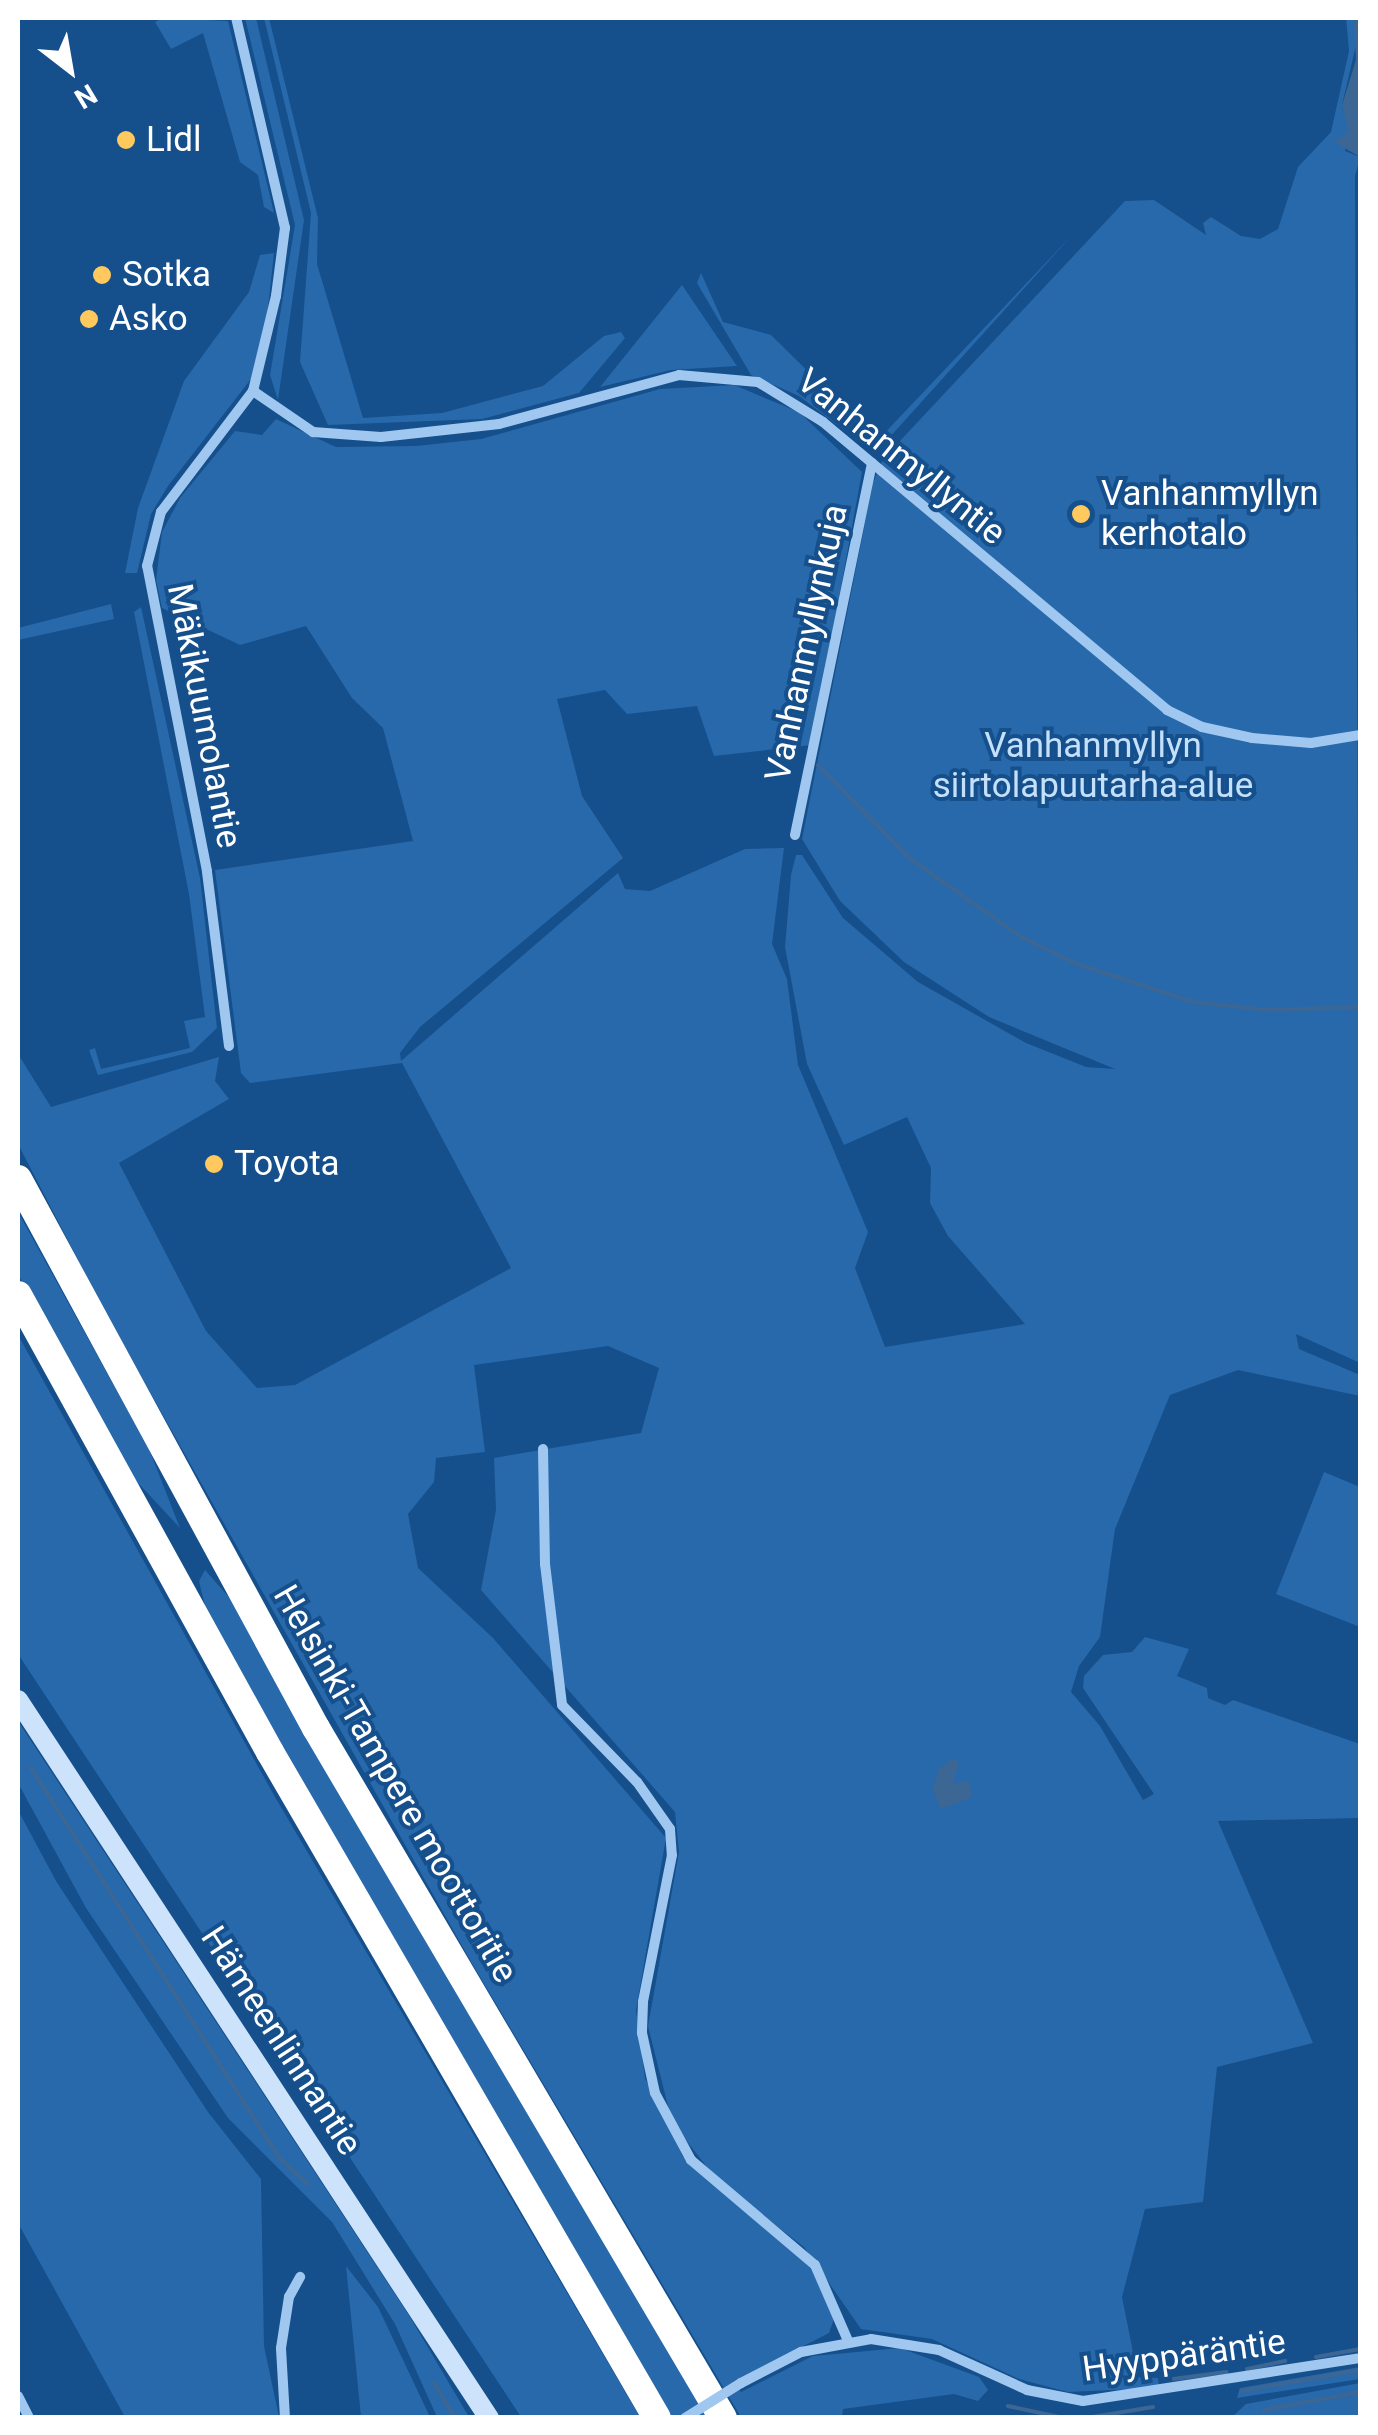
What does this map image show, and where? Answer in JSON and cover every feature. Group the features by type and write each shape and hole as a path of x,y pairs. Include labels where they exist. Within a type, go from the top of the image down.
{"highway":[{"name":"Helsinki-Tampere moottoritie","path":"18,1179 316,1728 723,2418"},
{"path":"18,1295 270,1752 657,2418"}],"main road":[{"name":"Hämeenlinnantie","path":"18,1700 489,2418"}],"street":[{"name":"Mäkikuumolantie","path":"229,1046 207,871 147,566 161,512 252,391 267,348 285,228 236,18"},
{"name":"Vanhanmyllyntie","path":"252,391 314,432 381,437 499,424 652,380 725,375 774,390 872,463 1184,719 1282,742 1360,736"},
{"name":"Vanhanmyllynkuja","path":"795,835 872,463"},
{"path":"543,1450 545,1564 562,1705 637,1782 670,1828 672,1855 643,2002 642,2033 655,2093 691,2160 815,2265 848,2341"},
{"path":"284,2418 284,2317 300,2277"},
{"name":"Hyyppäräntie","path":"685,2418 800,2352 848,2341 918,2344 1028,2390 1084,2401 1360,2358"},
{"path":"18,2396 29,2418"}],"green space":[{"path":"163,18 228,21 274,213 264,207 258,175 240,162 203,33 171,49 155,22"},
{"path":"245,18 256,18 304,220 278,400 270,375 295,225"},
{"path":"264,18 269,18 318,218 317,264 363,418 442,413 543,386 604,336 621,332 625,338 579,393 482,419 328,425 300,362 311,213"},
{"name":"Vanhanmyllyn siirtolapuutarha-alue","path":"1346,18 1354,18 1357,41 1342,105 1350,132 1345,151 1360,157 1355,176 1360,1363 1296,1334 1299,1349 1360,1375 1360,1396 1238,1370 1170,1395 1115,1529 1100,1637 1079,1666 1071,1692 1100,1726 1143,1800 1154,1794 1083,1688 1084,1676 1103,1655 1132,1652 1145,1637 1189,1649 1177,1676 1207,1688 1208,1698 1225,1705 1233,1700 1360,1744 1360,1818 1218,1821 1313,2043 1217,2067 1203,2202 1145,2209 1122,2297 1138,2377 1158,2378 1159,2388 1068,2392 1019,2379 932,2339 861,2329 804,2247 717,2180 672,2122 648,2026 679,1852 675,1812 481,1590 496,1510 494,1458 641,1433 659,1368 608,1346 474,1365 485,1452 436,1458 434,1482 408,1514 418,1568 493,1638 666,1838 636,2010 645,2078 683,2157 811,2267 834,2319 829,2333 733,2382 741,2392 813,2356 900,2348 979,2377 988,2390 978,2401 954,2394 843,2409 842,2417 741,2417 470,1960 107,1316 18,1144 18,1054 51,1107 219,1057 215,1081 229,1099 119,1163 206,1331 257,1388 295,1385 511,1268 402,1063 250,1083 241,1073 215,870 413,841 383,728 352,698 306,626 240,645 162,608 156,580 162,532 180,498 235,431 262,435 276,419 336,447 416,446 481,439 660,389 734,385 799,412 862,472 812,745 714,756 697,706 627,714 605,690 557,699 582,796 623,858 420,1027 400,1053 401,1061 618,873 625,889 650,891 745,849 784,848 772,944 787,979 798,1065 868,1232 855,1268 885,1347 1025,1324 948,1236 930,1203 931,1168 907,1117 844,1145 807,1064 785,947 791,875 796,855 802,855 843,918 918,982 1026,1043 1086,1067 1115,1069 989,1017 904,962 840,901 802,839 873,483 883,459 1125,201 1154,200 1206,235 1203,223 1211,217 1241,236 1260,239 1278,229 1298,167 1331,132 1349,51"},
{"path":"1074,233 880,448 868,448 799,396 751,375 697,283 701,273 723,322 771,335 878,440"},
{"path":"274,253 266,326 251,379 168,486 151,514 137,573 125,573 138,508 184,381 249,292 260,255"},
{"path":"682,285 737,366 671,370 600,387"},
{"path":"111,604 114,619 18,640 18,628"},
{"path":"141,607 200,878 217,1028 192,1052 98,1075 89,1050 95,1048 101,1069 190,1048 184,1021 205,1017 189,894 134,612"},
{"path":"18,1212 149,1449 180,1528 126,1470 18,1274"},
{"path":"18,1335 275,1797 640,2417 521,2417 18,1654"},
{"path":"1324,1472 1360,1487 1360,1627 1276,1594"},
{"path":"205,1570 234,1603 428,1946 708,2417 672,2417 514,2152 208,1618 199,1581"},
{"path":"18,1721 410,2317 469,2417 437,2417 395,2324 332,2222 228,2118 86,1908 18,1783"},
{"path":"18,1810 56,1881 208,2112 261,2179 264,2346 279,2417 125,2417 18,2223"},
{"path":"346,2266 378,2307 430,2417 361,2417"},
{"path":"1360,2367 1360,2379 1237,2398 1240,2388"},
{"path":"1360,2383 1360,2417 1232,2417 1246,2404"}],"shaded area":[{"path":"1354,18 1360,18 1360,157 1334,142 1349,132 1342,105 1356,60"},
{"path":"953,1758 959,1763 953,1784 969,1781 972,1797 941,1809 932,1789 939,1769"}],"waterway":[{"path":"818,765 908,857 1021,937 1077,964 1193,1002 1269,1010 1360,1007"},
{"path":"31,1768 279,2158 308,2184"},
{"path":"1316,2357 1360,2349"},
{"path":"1247,2369 1285,2361"},
{"path":"1241,2391 1360,2370"},
{"path":"1173,2379 1227,2372"},
{"path":"434,2383 455,2418"},
{"path":"1264,2410 1360,2392"},
{"path":"1008,2406 1064,2418"},
{"path":"1086,2418 1153,2407"}],"place":[{"name":"Lidl","path":"126,140"},
{"name":"Sotka","path":"102,275"},
{"name":"Asko","path":"89,319"},
{"name":"Vanhanmyllyn kerhotalo","path":"1081,514"},
{"name":"Toyota","path":"214,1164"}]}
